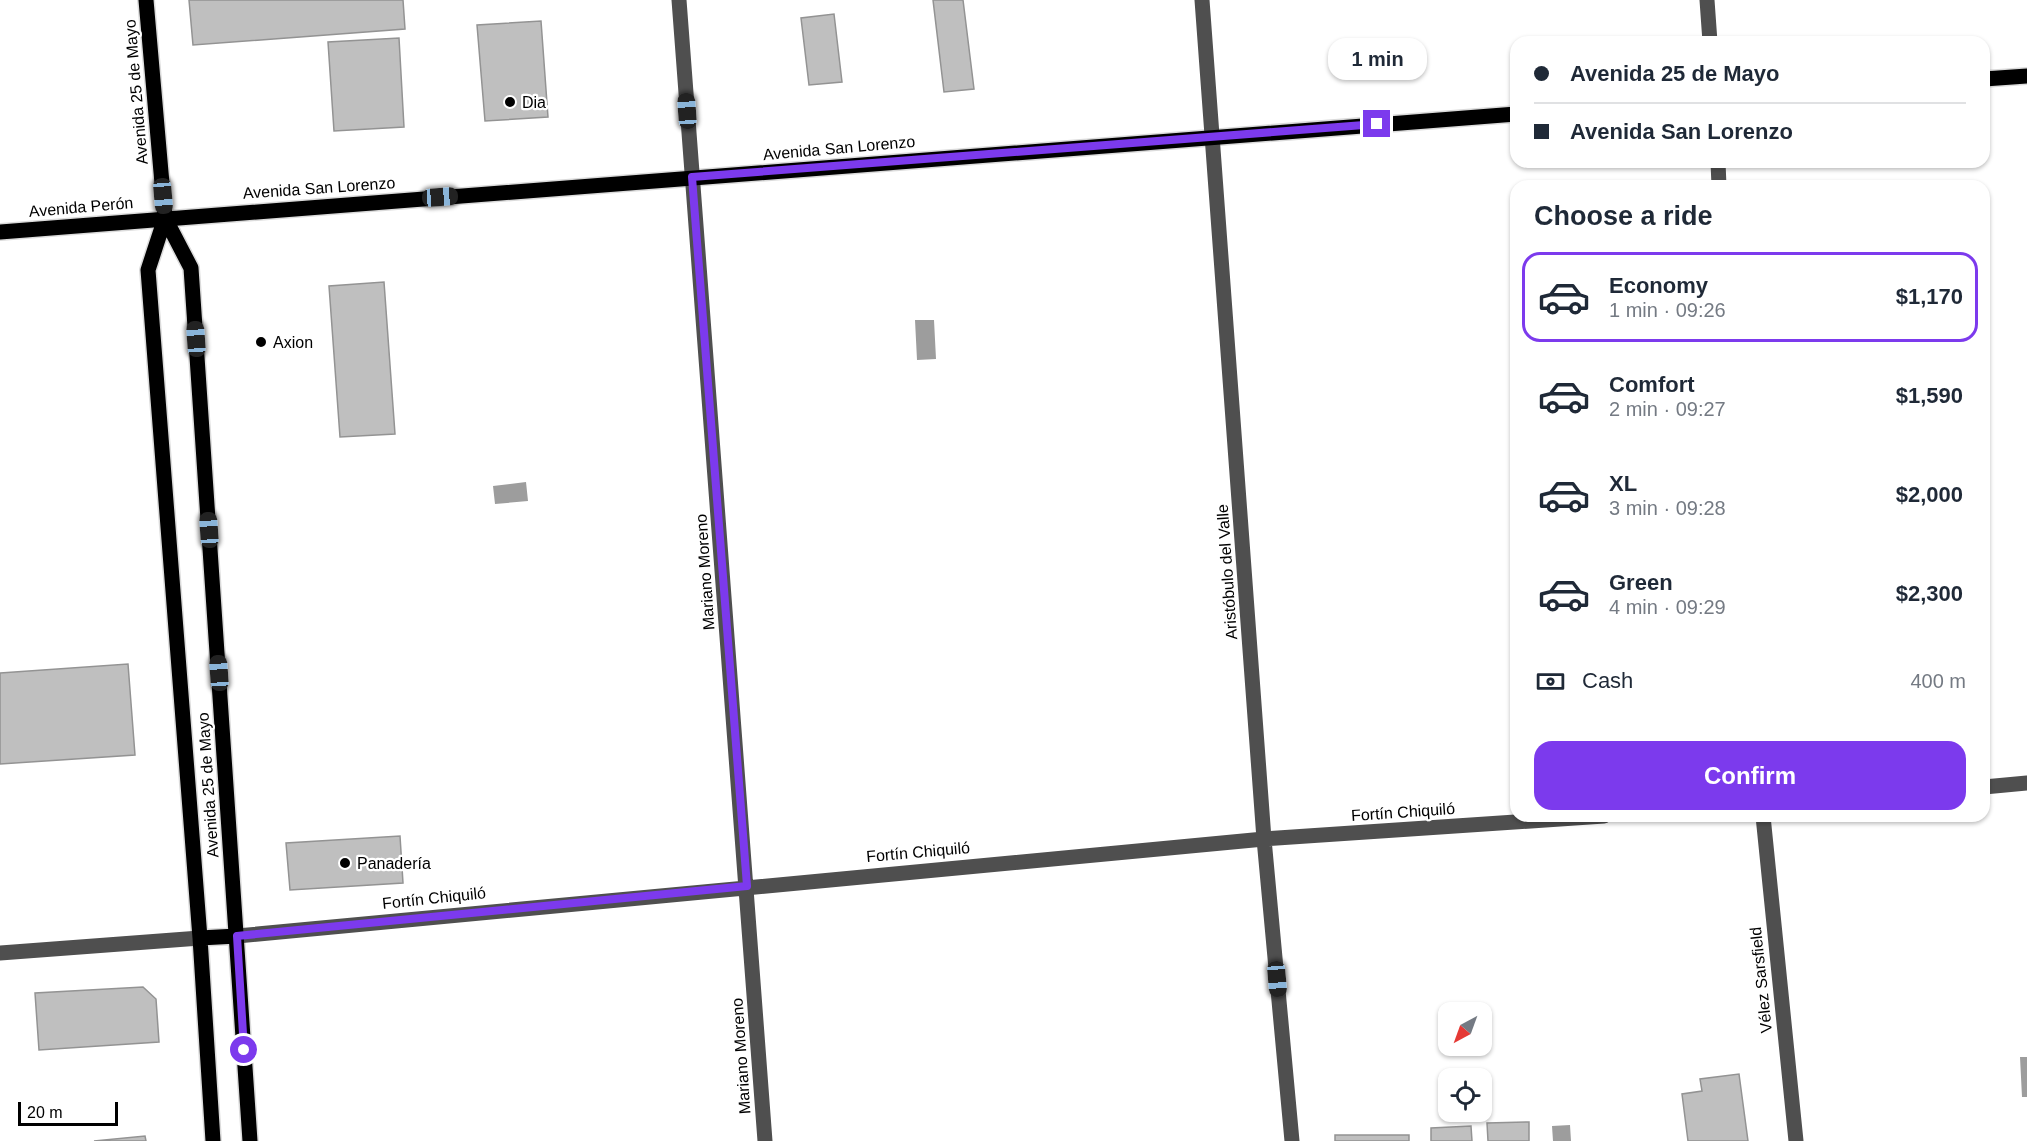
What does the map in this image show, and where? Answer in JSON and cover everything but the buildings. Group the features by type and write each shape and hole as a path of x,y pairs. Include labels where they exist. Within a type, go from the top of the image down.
{"main road":[{"name":"Avenida 25 de Mayo","path":"146,0 165,218 191,268 250,1141"},
{"path":"1990,79 2027,76"},
{"name":"Avenida San Lorenzo","path":"165,218 1510,114"},
{"name":"Avenida 25 de Mayo","path":"165,218 148,270 200,938 213,1141"},
{"name":"Avenida Perón","path":"0,232 165,218"},
{"path":"200,938 237,936"}],"street":[{"name":"Mariano Moreno","path":"679,0 765,1141"},
{"name":"Aristóbulo del Valle","path":"1202,0 1264,839 1292,1141"},
{"path":"1707,0 1710,36"},
{"path":"1990,786 2027,783"},
{"name":"Fortín Chiquiló","path":"237,936 747,886 1264,839 1515,822"},
{"name":"Vélez Sarsfield","path":"1764,822 1796,1141"},
{"path":"0,954 200,938"}],"shaded area":[{"path":"915,320 934,320 936,359 917,360"},
{"path":"526,482 528,501 495,504 493,486"},
{"path":"2020,1057 2027,1057 2027,1097 2022,1097"},
{"path":"1570,1125 1571,1141 1553,1141 1552,1126"}],"place":[{"name":"Dia","path":"510,102"},
{"name":"Axion","path":"261,342"},
{"name":"Panadería","path":"345,863"}],"route":[{"path":"244,1050 237,936 747,886 692,177 1377,124"}]}
